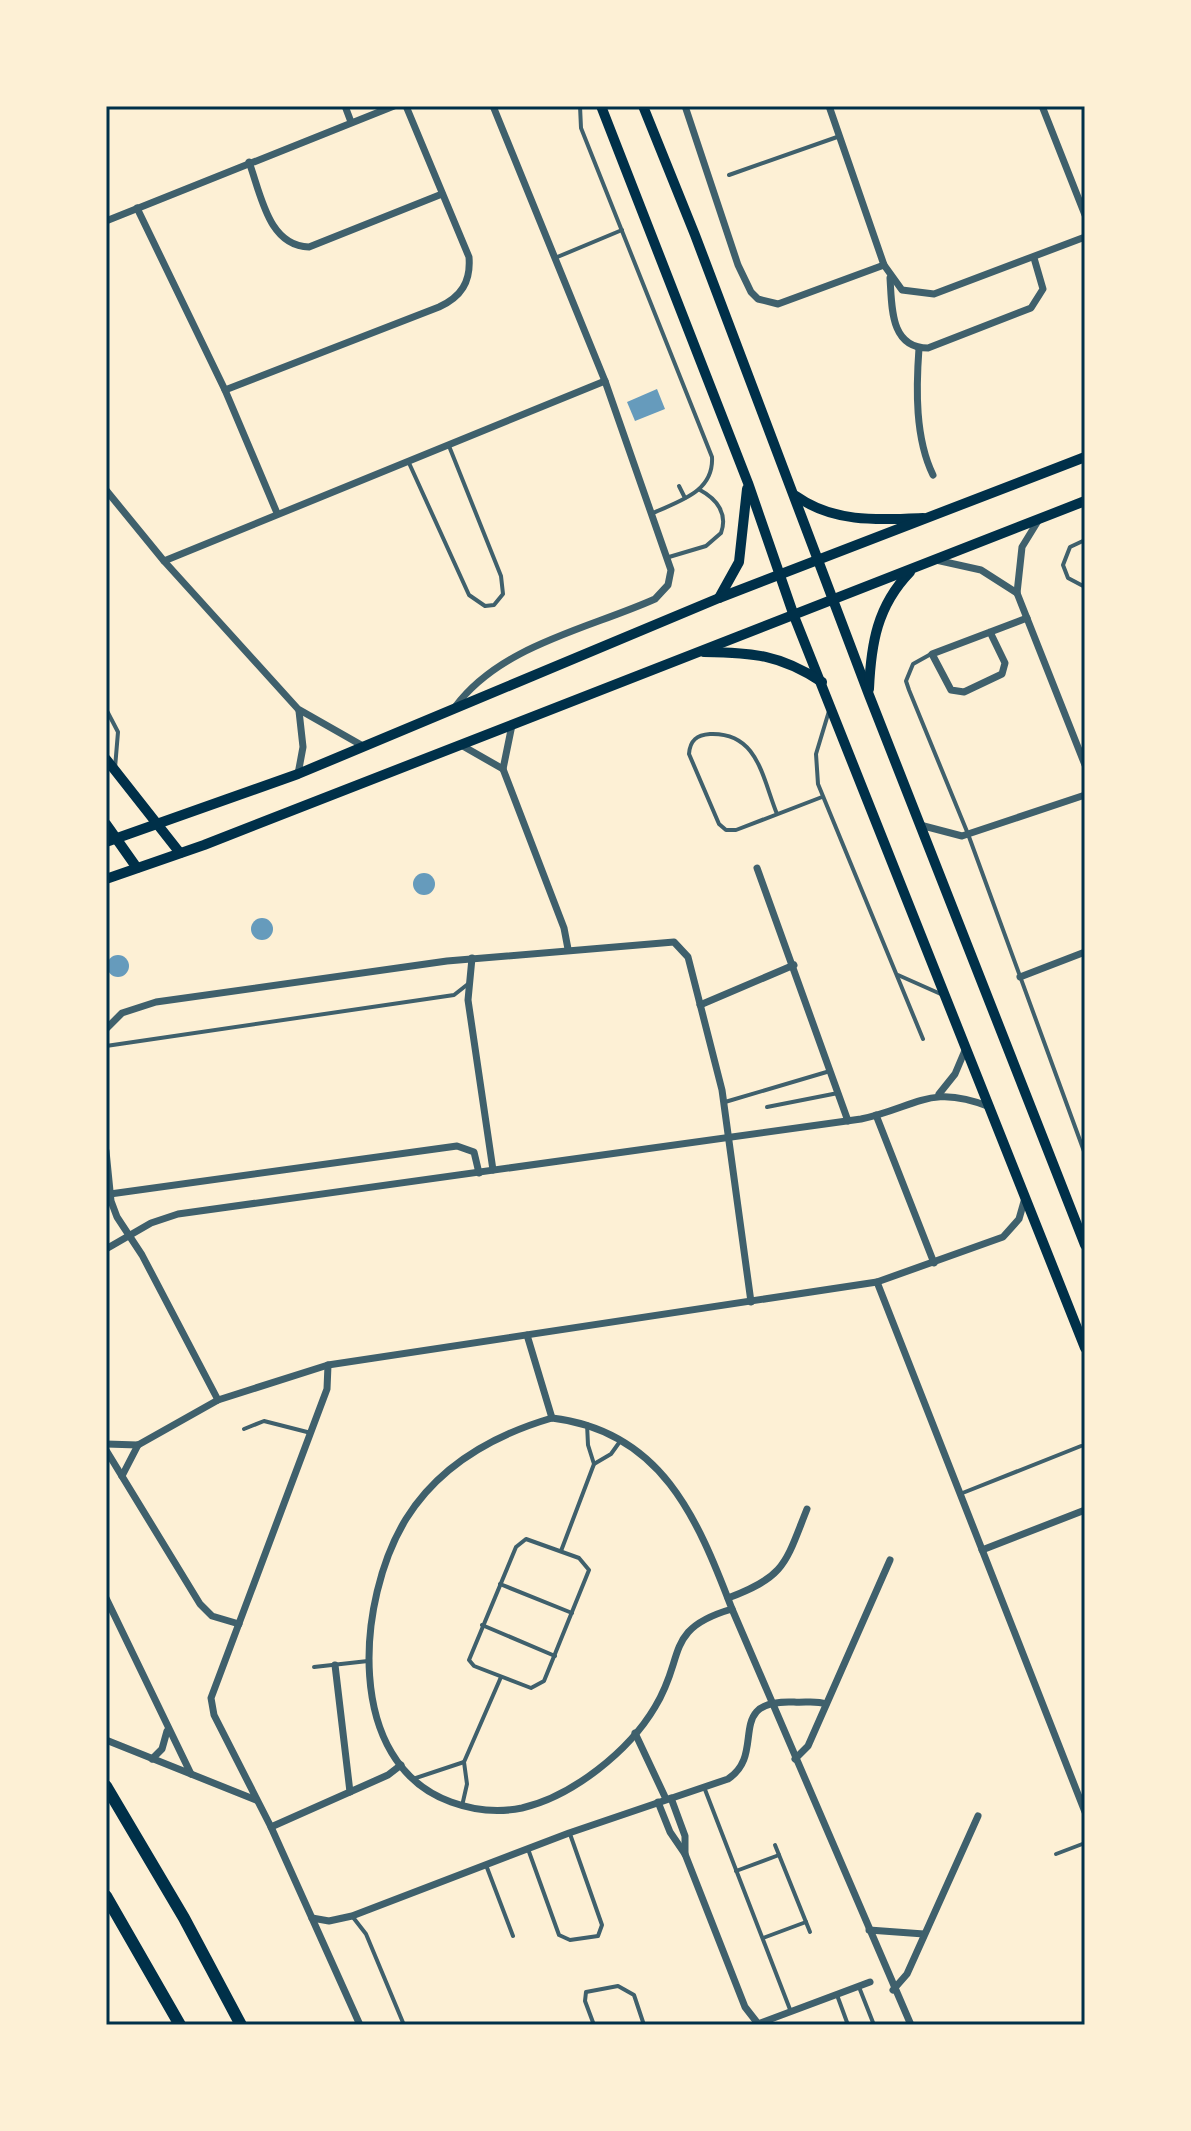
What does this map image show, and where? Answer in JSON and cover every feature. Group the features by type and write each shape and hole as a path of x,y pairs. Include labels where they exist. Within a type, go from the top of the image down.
{"highway":[{"path":"106,1786 184,1918 241,2025"},
{"path":"106,1896 180,2025"}],"main road":[{"path":"601,106 748,483 794,616 1085,1348"},
{"path":"643,106 1085,1245"},
{"path":"111,840 298,774 719,598 1085,457"},
{"path":"719,598 739,562 748,483"},
{"path":"795,495 837,516 871,520 933,518"},
{"path":"106,879 461,745 1085,501"},
{"path":"869,695 874,636 880,616 900,583 915,567"},
{"path":"698,652 768,655 801,668 822,682"},
{"path":"106,759 180,853"},
{"path":"106,824 111,840 137,868"}],"street":[{"path":"345,106 351,122"},
{"path":"106,221 394,106"},
{"path":"225,390 439,307 460,293 470,270 469,257 406,106"},
{"path":"451,712 475,684 504,662 655,599 668,585 671,570 605,381 493,106"},
{"path":"685,106 751,292 768,303 778,304 884,265"},
{"path":"829,106 890,278 898,332 903,339 919,348 937,345 1031,308 1043,289 1034,258"},
{"path":"1042,106 1085,215"},
{"path":"249,162 277,234 297,246 309,247 442,194"},
{"path":"137,208 225,390 277,513"},
{"path":"890,278 902,290 934,294 1085,237"},
{"path":"919,348 921,428 933,475"},
{"path":"164,561 605,381"},
{"path":"106,490 164,561 298,709 363,746"},
{"path":"1039,519 1022,547 1017,593 1082,750 1085,765"},
{"path":"935,559 981,570 1017,593"},
{"path":"990,632 1005,663 1000,677 964,692 955,692 947,687 932,654 990,632 1027,618"},
{"path":"298,709 303,747 298,774"},
{"path":"512,725 503,769 564,928 568,949"},
{"path":"461,745 503,769"},
{"path":"920,825 949,834 968,834 1085,795"},
{"path":"757,868 848,1121"},
{"path":"106,1029 122,1013 156,1002 472,958 674,942 688,957 724,1102 751,1302"},
{"path":"1020,977 1085,952"},
{"path":"472,958 469,983 493,1170"},
{"path":"700,1005 794,965"},
{"path":"939,1094 955,1074 967,1045"},
{"path":"106,1249 178,1214 848,1121 939,1094 963,1097 990,1107"},
{"path":"876,1115 934,1263"},
{"path":"110,1194 457,1146 474,1152 479,1173"},
{"path":"106,1151 110,1194 117,1217 218,1400"},
{"path":"239,1624 212,1616 200,1604 106,1447 138,1445 218,1400 328,1365 877,1282 1003,1237 1019,1219 1026,1198"},
{"path":"877,1282 1085,1812"},
{"path":"527,1335 552,1418"},
{"path":"328,1365 327,1389 212,1691 211,1707 271,1827 360,2025"},
{"path":"732,1609 697,1621 685,1633 663,1693 635,1733 581,1780 539,1803 493,1811 442,1799 413,1779 383,1735 373,1700 368,1661 378,1587 406,1519 458,1463 485,1444 517,1428 552,1418 587,1424 622,1438 659,1469 694,1522 728,1598 893,1990 911,2025"},
{"path":"122,1476 138,1445"},
{"path":"728,1598 764,1583 780,1570 807,1509"},
{"path":"982,1550 1085,1510"},
{"path":"795,1759 808,1746 890,1560"},
{"path":"106,1598 191,1774"},
{"path":"335,1665 350,1792"},
{"path":"312,1918 329,1921 352,1916 569,1833 704,1787 736,1773 755,1714 771,1701 826,1704"},
{"path":"152,1759 162,1749 167,1729"},
{"path":"635,1733 685,1836 685,1854"},
{"path":"106,1740 256,1800"},
{"path":"271,1827 388,1775 401,1765"},
{"path":"665,1800 670,1832 685,1854 745,2007 757,2025 870,1982"},
{"path":"893,1990 907,1974 978,1816"},
{"path":"869,1930 924,1934"}],"lane":[{"path":"580,106 581,128 712,457 710,475 700,490 653,513"},
{"path":"729,175 840,136"},
{"path":"555,258 622,230"},
{"path":"408,460 469,595 485,606 494,605 503,594 501,576 448,444"},
{"path":"679,486 685,498"},
{"path":"669,557 706,546 721,533 722,510 700,490"},
{"path":"1085,540 1070,547 1063,565 1068,578 1085,587"},
{"path":"932,654 913,664 906,681 968,834 1085,1154"},
{"path":"831,705 816,754 816,774 923,1039"},
{"path":"106,709 118,732 115,770"},
{"path":"777,814 755,758 743,741 724,734 701,735 692,742 689,754 722,828 736,830 823,797"},
{"path":"898,975 947,997"},
{"path":"106,1046 454,995 469,983"},
{"path":"724,1102 830,1071"},
{"path":"767,1107 838,1093"},
{"path":"244,1429 264,1421 311,1433"},
{"path":"561,1551 594,1464 588,1445 587,1424"},
{"path":"594,1464 611,1454 622,1438"},
{"path":"960,1494 1081,1446"},
{"path":"530,1540 561,1551 584,1561 589,1570 544,1681 536,1688 474,1666 469,1660 482,1625 522,1541 530,1540"},
{"path":"500,1584 573,1613"},
{"path":"482,1625 555,1656"},
{"path":"314,1667 368,1661"},
{"path":"462,1806 467,1784 464,1762 501,1677"},
{"path":"413,1779 464,1762"},
{"path":"704,1787 791,2012"},
{"path":"528,1849 559,1935 570,1940 598,1936 602,1925 569,1833"},
{"path":"1056,1854 1085,1843"},
{"path":"775,1845 810,1932"},
{"path":"736,1871 779,1855"},
{"path":"486,1865 513,1936"},
{"path":"352,1916 366,1934 404,2025"},
{"path":"762,1938 806,1922"},
{"path":"594,2025 585,2001 586,1992 618,1986 634,1995 644,2025"},
{"path":"859,1987 874,2025"},
{"path":"837,1995 848,2025"}],"water":[{"path":"657,389 665,409 635,421 627,402"},
{"path":"424,873 432,876 435,884 432,892 424,895 416,892 413,884 416,876"},
{"path":"262,918 270,921 273,929 270,937 262,940 254,937 251,929 254,921"},
{"path":"118,955 126,958 129,966 126,974 118,977 110,974 107,966 110,958"}]}
